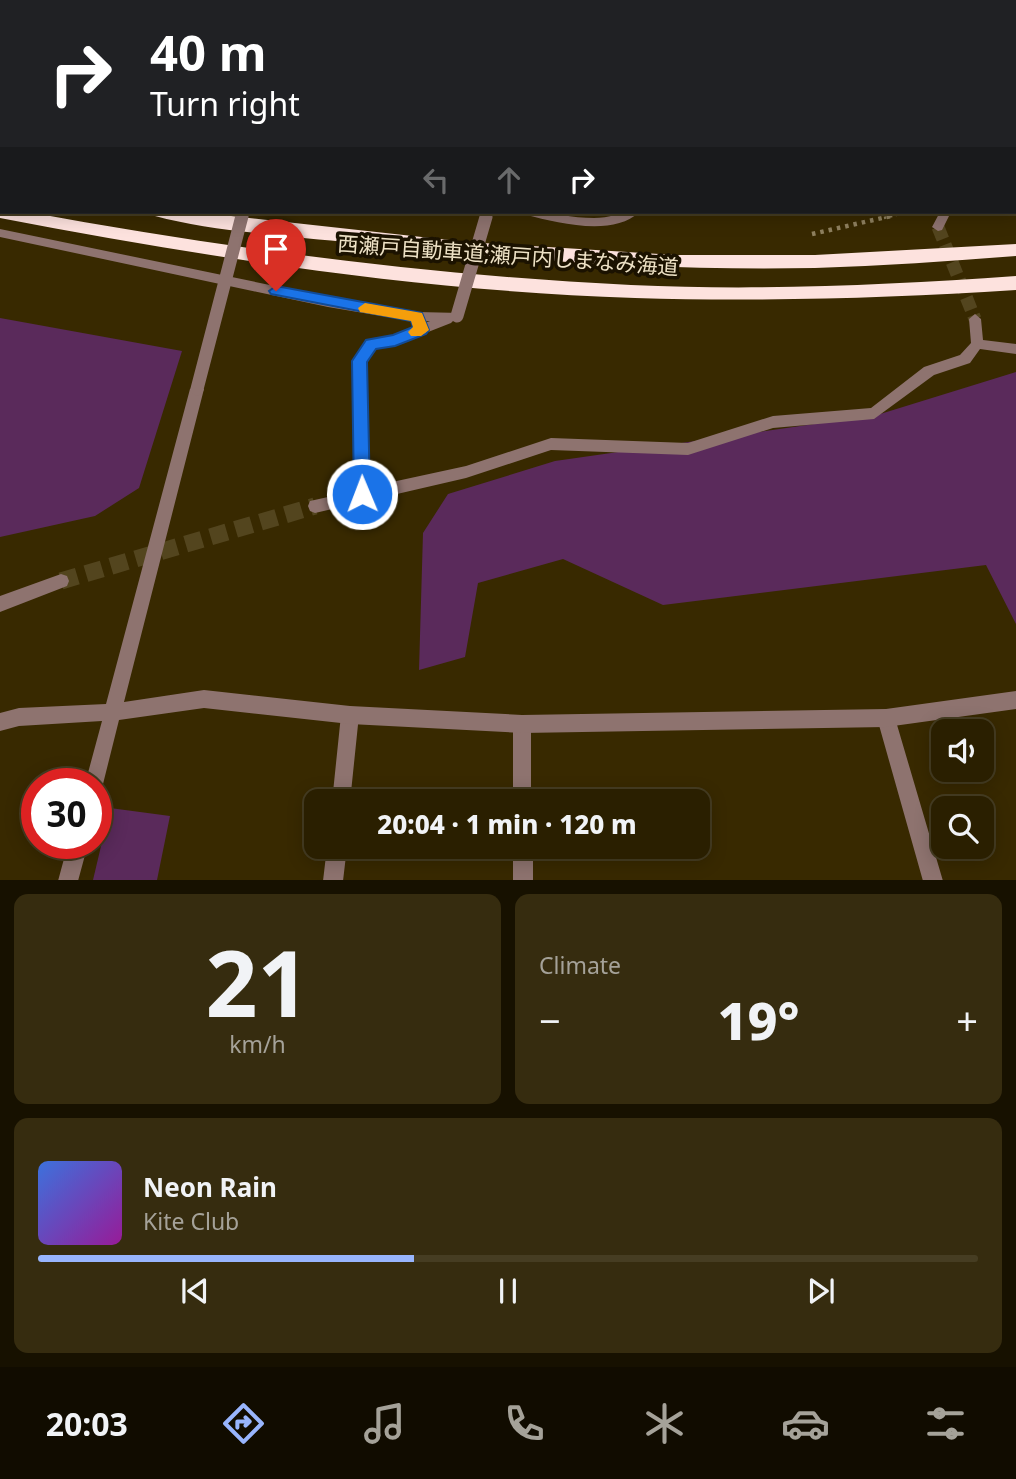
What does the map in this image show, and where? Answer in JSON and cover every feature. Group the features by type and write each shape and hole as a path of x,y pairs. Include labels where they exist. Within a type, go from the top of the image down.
{"highway":[{"name":"西瀬戸自動車道;瀬戸内しまなみ海道","path":"11,214 211,250 369,271 498,282 632,291 767,294 892,291 1016,283"},
{"name":"西瀬戸自動車道;瀬戸内しまなみ海道","path":"176,214 392,242 505,252 627,258 858,260 1016,250"}],"street":[{"path":"98,768 242,214"},
{"path":"539,214 560,219 604,221 630,214"},
{"path":"938,227 944,214"},
{"path":"0,233 419,323 457,316 489,215"},
{"path":"315,506 466,472 551,444 688,449 773,422 874,413 929,372 965,359 977,344 975,319"},
{"path":"362,494 360,361 371,344 395,341 419,323"},
{"path":"977,344 1016,349"},
{"path":"0,604 61,581"},
{"path":"0,722 19,717 114,712 204,699 350,715 522,724 886,718 1016,700"},
{"path":"342,789 350,715"},
{"path":"886,718 933,880"},
{"path":"522,724 523,789"},
{"path":"68,880 74,859"},
{"path":"333,880 336,859"},
{"path":"523,859 523,880"}],"path":[{"path":"812,234 900,214"}],"shaded area":[{"path":"0,318 182,351 139,488 95,516 0,537"},
{"path":"1016,372 1016,624 986,565 663,605 563,559 478,583 465,657 419,670 423,533 448,494 555,461 877,415"},
{"path":"112,808 170,816 157,880 93,880 98,859 112,859"}],"tunnel":[{"path":"938,227 975,319"},
{"path":"61,581 315,506"}],"slow traffic":[{"path":"365,308 417,317 421,330 416,332"}],"route":[{"path":"276,291 417,317 421,330 395,341 371,344 360,361 362,494"}]}
